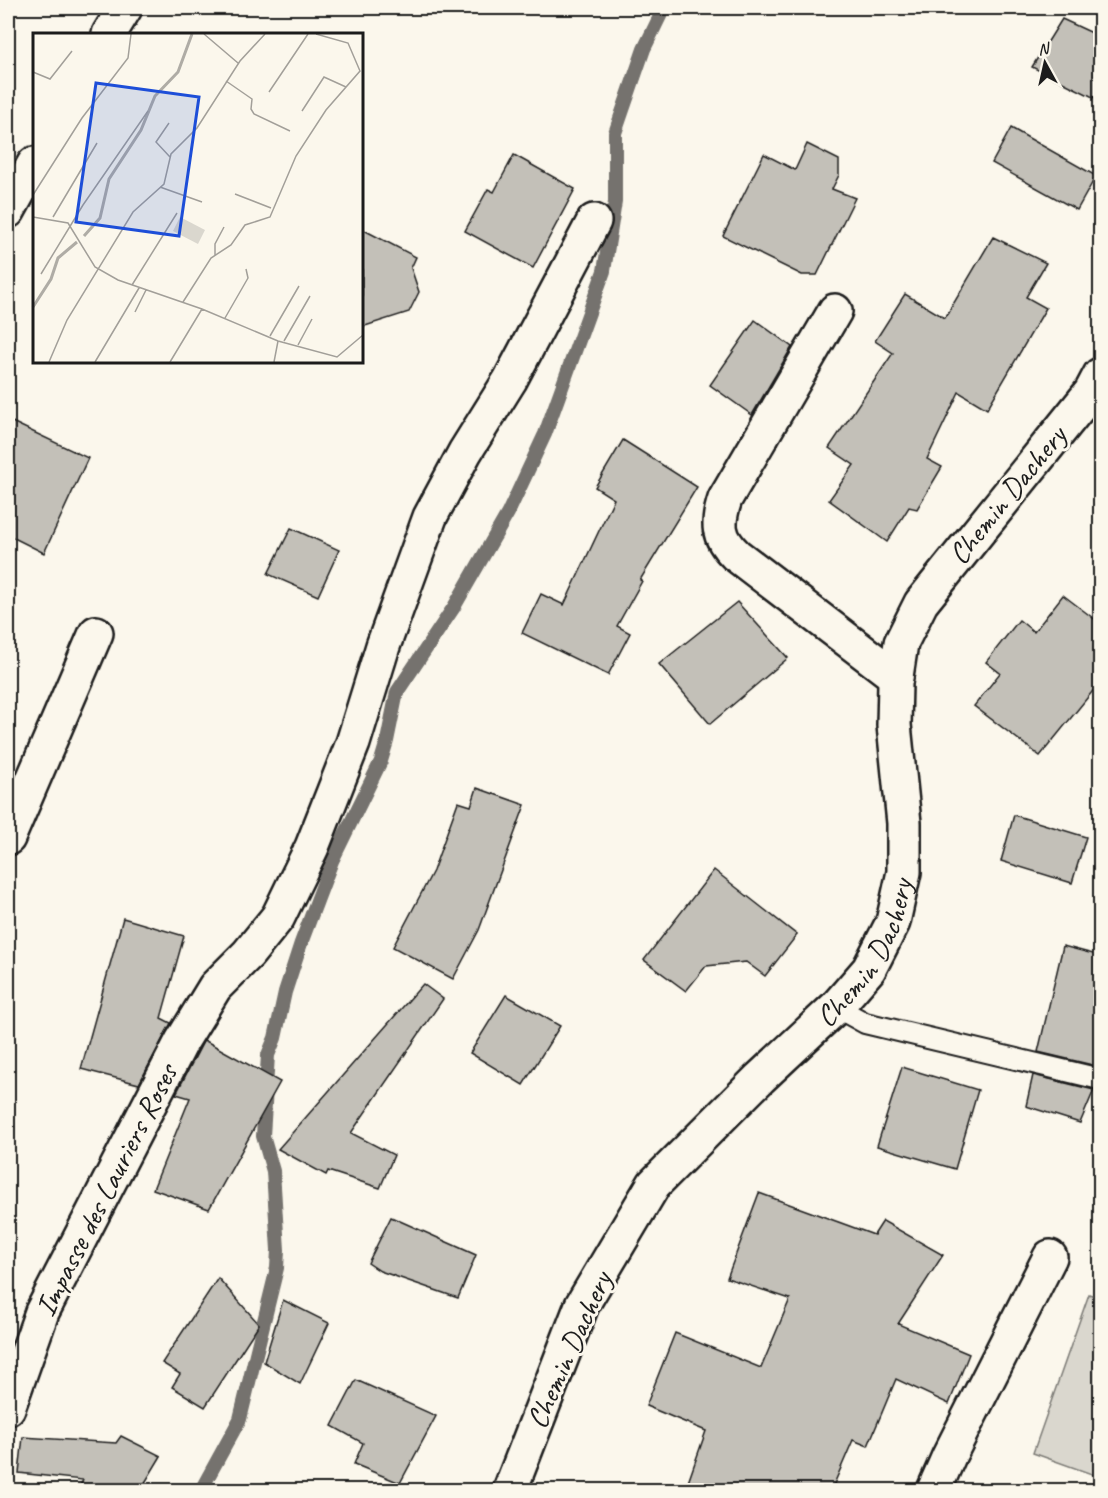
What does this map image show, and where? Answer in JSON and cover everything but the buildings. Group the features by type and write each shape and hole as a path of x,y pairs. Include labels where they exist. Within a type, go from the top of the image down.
{"street":[{"path":"110,33 124,8"},
{"path":"8,211 33,166"},
{"name":"Impasse des Lauriers Roses","path":"8,1408 42,1312 182,1041 215,987 248,954 278,917 312,848 353,743 383,646 430,517 465,452 510,380 594,221"},
{"path":"834,310 725,499 720,514 720,530 725,544 736,555 896,677"},
{"name":"Chemin Dachery","path":"510,1491 582,1305 654,1184 760,1078 836,1007 870,969 893,922 904,872 904,823 894,725 900,643 921,603 1090,392 1101,375"},
{"path":"8,838 96,633"},
{"path":"934,1491 949,1456 1050,1257"}],"lane":[{"path":"836,1007 865,1023 1101,1079"}],"shaded area":[{"path":"1089,1294 1100,1298 1100,1477 1033,1453"}],"waterway":[{"path":"201,1490 240,1419 277,1268 273,1171 263,1136 268,1055 275,1038 285,992 332,861 381,761 397,692 454,607 508,513 545,434 604,271 615,202 615,133 644,49 664,8"}]}
